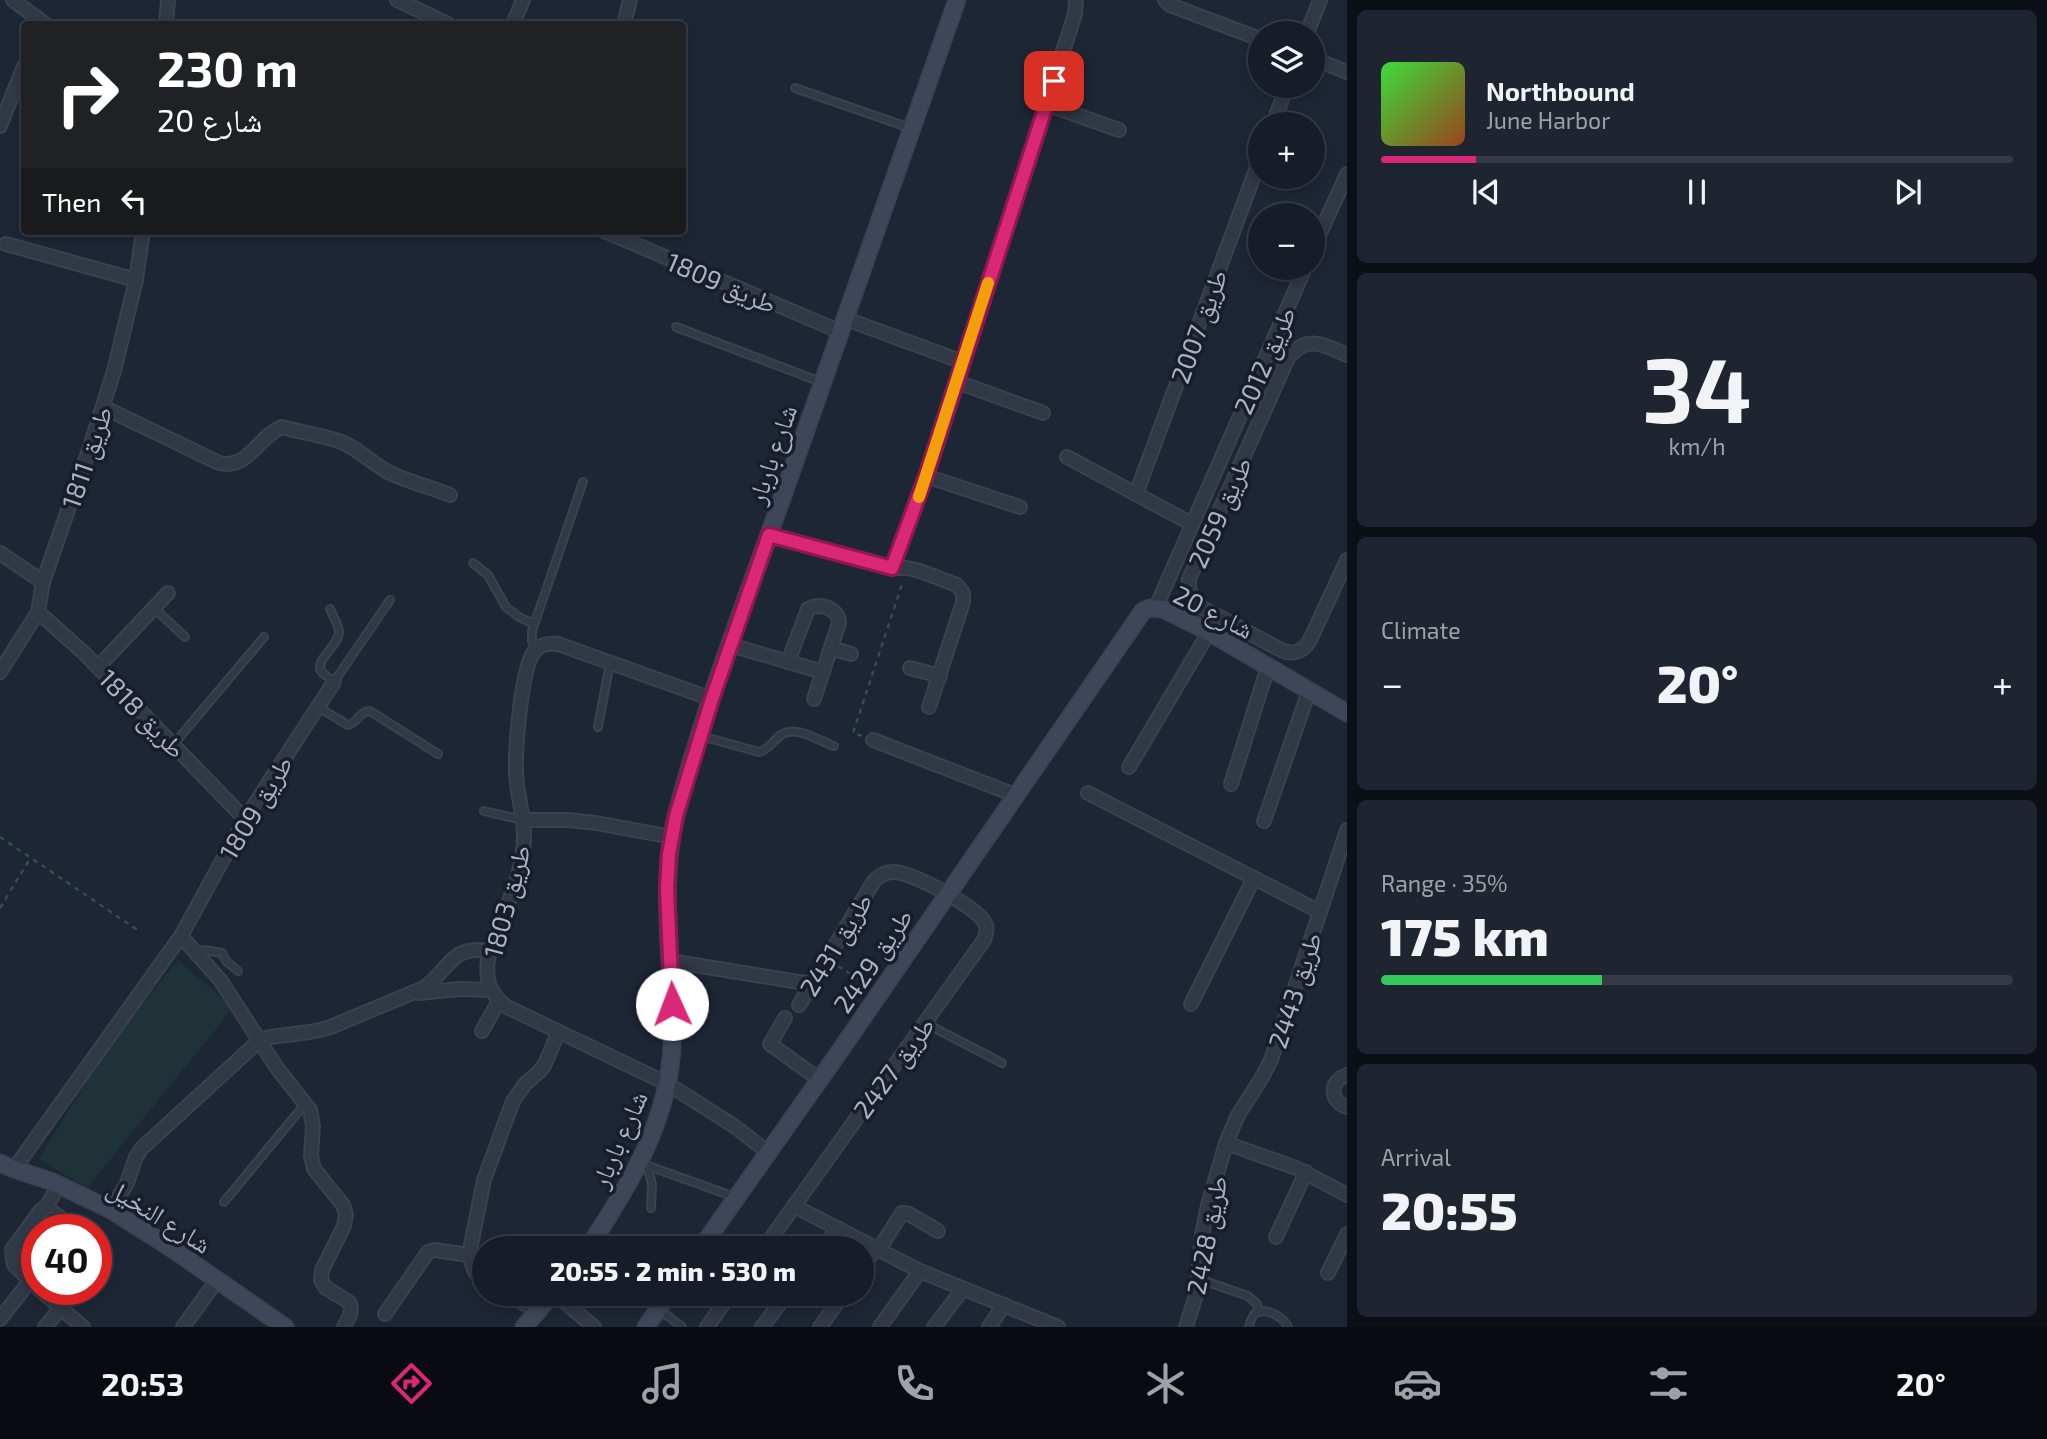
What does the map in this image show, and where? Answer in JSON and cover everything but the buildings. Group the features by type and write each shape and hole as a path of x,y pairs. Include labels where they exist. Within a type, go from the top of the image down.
{"street":[{"path":"13,0 39,21"},
{"path":"166,21 168,0"},
{"path":"397,0 442,21"},
{"path":"514,21 523,0"},
{"path":"625,21 630,0"},
{"name":"شارع باربار","path":"596,1236 643,1164 668,1084 673,1035 667,888 672,837 679,806 730,645 957,0"},
{"path":"892,568 957,382 1077,8 1076,0"},
{"path":"1165,0 1170,5 1248,34"},
{"path":"1312,21 1320,0"},
{"path":"1325,63 1347,72"},
{"path":"0,126 21,74"},
{"path":"1046,104 1119,130"},
{"path":"1325,222 1347,174"},
{"name":"طريق 2007","path":"1136,494 1249,189"},
{"name":"طريق 1811","path":"0,672 38,611 43,582 103,407 123,337 136,280 142,235"},
{"name":"طريق 1809","path":"614,235 843,326 962,362"},
{"path":"6,244 136,280"},
{"name":"طريق 2012","path":"1157,607 1300,280"},
{"name":"طريق 2059","path":"1347,355 1310,343 1301,346 1289,358 1189,579 1189,591 1199,606 1281,650 1296,652 1308,644 1347,560"},
{"path":"957,382 1043,413"},
{"path":"103,407 227,465 243,459 275,430 282,427 338,440 405,480 427,485 450,495"},
{"path":"1067,457 1192,524"},
{"path":"926,476 1020,507"},
{"path":"769,535 892,568 907,568 953,583 961,589 963,602 929,708"},
{"path":"0,554 43,582"},
{"path":"99,667 168,593"},
{"path":"788,662 810,607 818,605 838,614 839,623 814,699"},
{"name":"شارع 20","path":"1015,794 1139,615 1150,608 1157,607 1209,632 1347,713"},
{"name":"طريق 1818","path":"38,611 99,667 245,819"},
{"path":"1129,768 1209,632"},
{"path":"536,649 550,643 558,644 712,699"},
{"path":"730,645 823,672"},
{"path":"831,648 851,654"},
{"name":"طريق 1803","path":"536,649 529,663 516,740 516,775 524,820 524,841 519,871 489,951 487,972 492,990 499,1001 558,1033 668,1084"},
{"path":"1231,784 1268,667"},
{"path":"910,668 940,676"},
{"name":"طريق 1809","path":"7,1166 181,936 245,819 334,682"},
{"path":"1264,821 1309,691"},
{"path":"873,740 1015,794"},
{"path":"1088,793 1320,912"},
{"name":"طريق 2429","path":"710,1236 820,1080 1015,794"},
{"path":"524,820 596,823 672,837"},
{"name":"طريق 2443","path":"1226,1143 1238,1115 1271,1060 1347,830"},
{"name":"طريق 2431","path":"799,1005 874,881 884,873 904,873 948,893"},
{"path":"1191,1004 1254,878"},
{"name":"طريق 2427","path":"773,1236 984,940 987,931 982,918 948,893"},
{"path":"181,936 221,981 282,1073 306,1102 313,1118 311,1156 314,1169 343,1205 346,1215 344,1226 321,1275 326,1288 351,1306 344,1327"},
{"path":"111,1210 145,1144 260,1040 319,1031 407,996 430,983 462,952 489,951"},
{"path":"670,961 811,984"},
{"path":"407,996 432,991 492,990"},
{"path":"482,1031 499,1001"},
{"path":"785,1018 770,1044 820,1080"},
{"path":"472,1259 470,1250 484,1180 513,1101 545,1064 558,1033"},
{"path":"1347,1075 1338,1080 1333,1089 1338,1103 1347,1107"},
{"path":"668,1084 734,1126 769,1153"},
{"path":"1226,1143 1306,1172 1347,1195"},
{"name":"طريق 2428","path":"1186,1327 1199,1279 1204,1220 1226,1143"},
{"name":"شارع النخيل","path":"7,1166 56,1183 111,1210 218,1280 277,1325"},
{"path":"1276,1237 1306,1172"},
{"path":"39,1214 56,1183"},
{"path":"794,1206 920,1272 1052,1326"},
{"path":"874,1254 902,1213 909,1214 938,1231"},
{"path":"832,1236 838,1228"},
{"path":"1328,1273 1347,1234"},
{"path":"21,1238 12,1250 14,1265 21,1272"},
{"path":"385,1314 428,1252 470,1250"},
{"path":"880,1327 920,1272"},
{"path":"183,1327 218,1280"},
{"path":"934,1327 963,1289"},
{"path":"0,1319 21,1299"},
{"path":"57,1305 83,1327"},
{"path":"989,1327 1004,1305"},
{"path":"528,1306 539,1312"},
{"path":"524,1327 544,1306"},
{"path":"569,1306 594,1327"},
{"path":"646,1327 660,1306"},
{"path":"707,1327 722,1306"},
{"path":"762,1327 778,1306"},
{"path":"820,1327 835,1306"},
{"path":"45,1327 61,1308"}],"lane":[{"path":"795,88 912,129"},
{"path":"676,327 823,383"},
{"name":"طريق 1803","path":"536,649 531,636 534,624 583,482"},
{"path":"473,563 488,575 506,607 534,624"},
{"path":"330,609 339,633 320,667 321,672 334,682 390,600"},
{"path":"154,608 185,637"},
{"path":"173,745 264,637"},
{"path":"598,727 610,663"},
{"path":"318,707 348,725 363,712 370,711 438,754"},
{"path":"700,736 759,751 767,749 781,734 796,731 834,746"},
{"path":"484,811 524,820"},
{"path":"197,954 204,950 222,953 226,961 238,971"},
{"path":"925,1023 1002,1063"},
{"path":"224,1202 306,1102"},
{"path":"643,1164 737,1198"},
{"path":"643,1164 652,1184 651,1208"},
{"path":"44,1208 55,1214"},
{"path":"1199,1279 1251,1298 1257,1304 1258,1312"},
{"path":"658,1309 682,1327"},
{"path":"1249,1327 1254,1314 1258,1312 1275,1315 1286,1322 1288,1327"}],"path":[{"path":"873,740 853,733 907,568"},
{"path":"0,837 139,931"},
{"path":"0,908 31,857"},
{"path":"827,958 879,993"}],"green space":[{"path":"178,960 233,1008 87,1188 39,1159 107,1048"}],"slow traffic":[{"path":"919,497 988,283"}],"route":[{"path":"672,1004 667,888 669,854 676,816 712,699 769,535 892,568 926,476 1054,81"}]}
